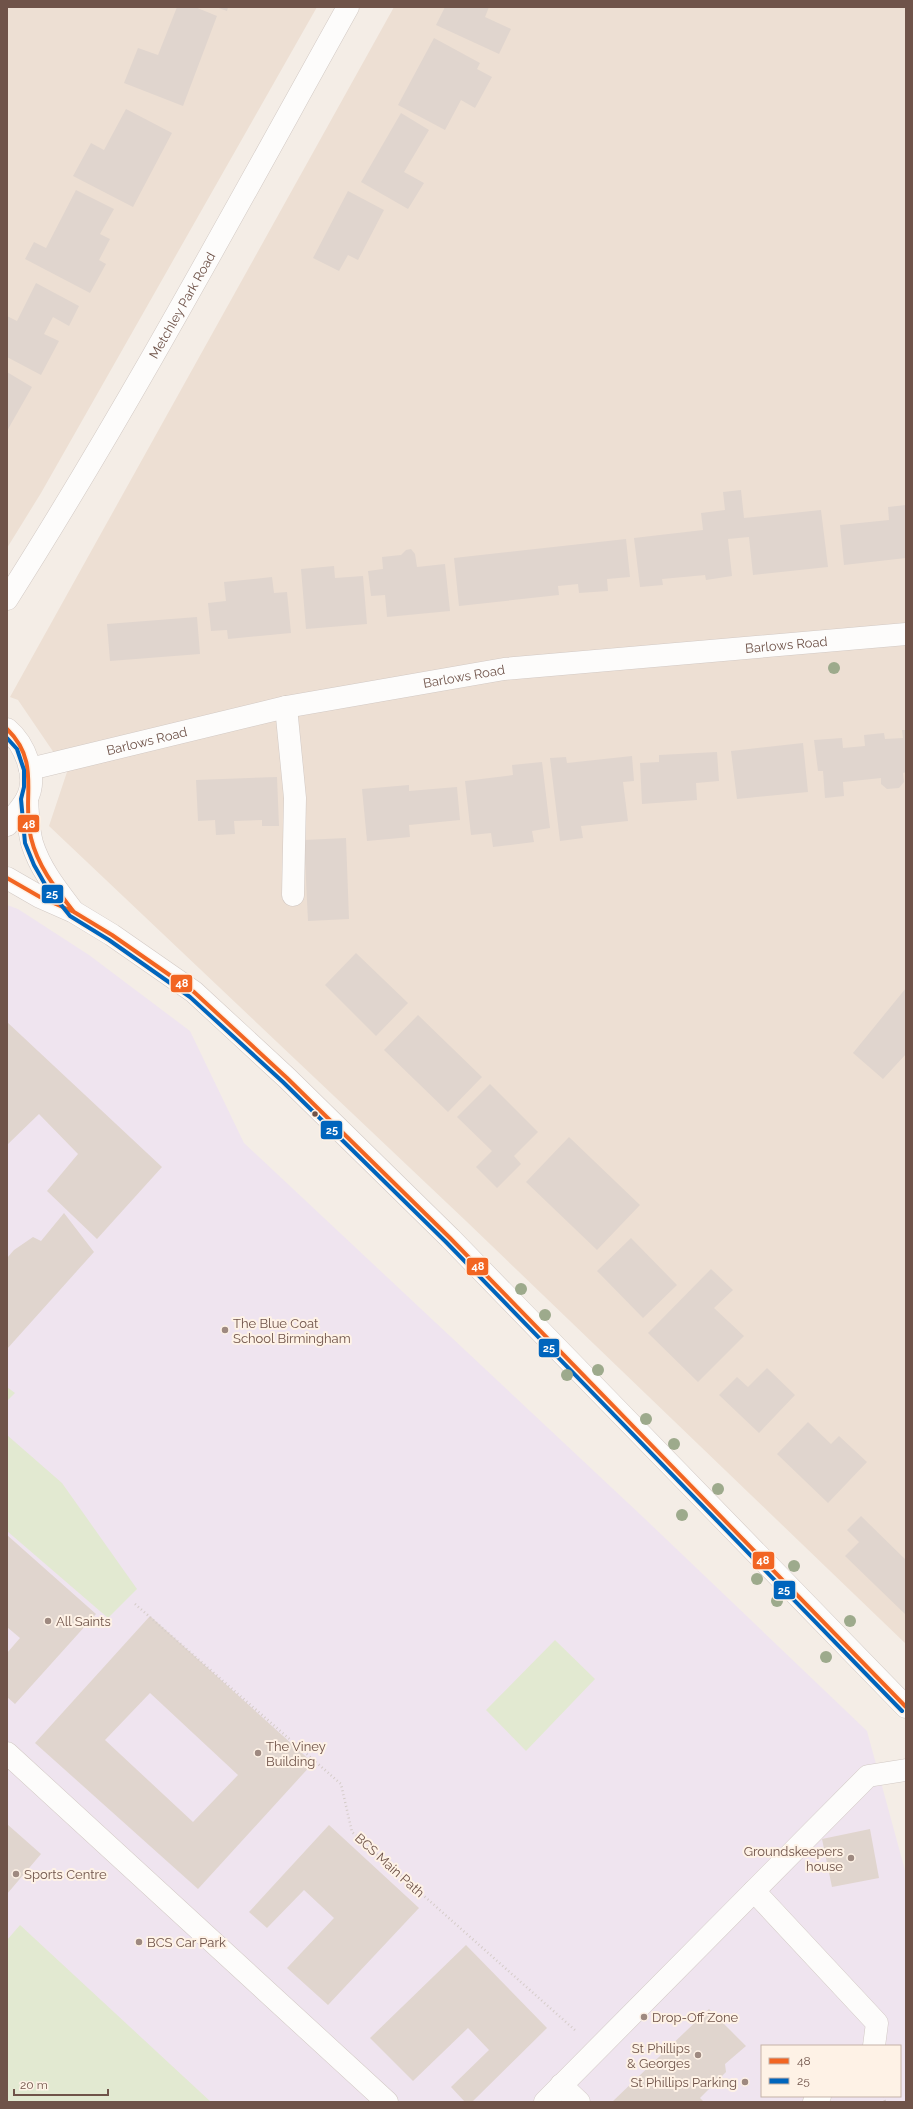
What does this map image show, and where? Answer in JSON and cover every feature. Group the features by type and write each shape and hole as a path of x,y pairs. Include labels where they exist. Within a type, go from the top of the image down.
{"street":[{"name":"Metchley Park Road","path":"7,599 52,528 190,290 348,7"},
{"name":"Barlows Road","path":"30,769 286,708 504,669 906,634"},
{"path":"286,708 296,798 293,895"},
{"path":"7,729 22,746 30,769 30,788 27,800 32,841 39,862 51,883 74,912"},
{"path":"7,825 27,800"},
{"path":"10,885 74,912 112,935 194,992 287,1078 450,1238 906,1707"},
{"path":"7,1753 387,2102"},
{"path":"545,2102 868,1776 906,1770"},
{"path":"754,1891 877,2023 874,2045"},
{"path":"561,2085 579,2102"}],"path":[{"name":"BCS Main Path","path":"136,1604 341,1784 352,1832 596,2049"}],"shaded area":[{"path":"7,7 317,7 41,493 7,548"},
{"path":"394,7 906,7 906,1644 466,1221 49,826 67,772 18,700 10,697"},
{"name":"The Blue Coat School Birmingham","path":"7,905 18,909 89,955 190,1031 244,1143 643,1517 867,1731 906,1874 906,2102 7,2102"}],"green space":[{"path":"7,1387 15,1393 7,1401"},
{"path":"7,1435 62,1483 137,1589 108,1618 7,1531"},
{"path":"555,1640 595,1679 526,1751 486,1710"},
{"path":"20,1925 211,2102 7,2102 7,1940"}],"building":[{"path":"177,7 195,7 217,16 183,106 124,83 138,48 158,55"},
{"path":"216,7 228,7 227,11"},
{"path":"445,7 489,7 485,17 511,29 499,54 436,25"},
{"path":"434,38 480,63 477,69 492,77 475,108 461,100 445,130 398,105"},
{"path":"126,109 172,133 133,207 73,176 91,143 104,150"},
{"path":"401,113 429,130 404,172 424,183 408,209 361,182"},
{"path":"76,190 114,209 100,234 110,239 99,260 106,264 90,293 25,259 34,242 46,248"},
{"path":"348,191 384,210 358,260 348,255 339,271 313,258"},
{"path":"36,283 79,306 69,326 53,317 44,334 59,341 41,375 7,357 7,316 17,321"},
{"path":"7,372 32,387 7,431"},
{"path":"741,490 744,518 821,510 828,567 753,575 749,537 728,539 732,576 706,580 705,575 662,579 663,585 640,587 634,538 703,530 701,513 725,510 723,492"},
{"path":"906,505 906,558 844,565 840,525 889,520 888,507"},
{"path":"626,539 630,577 607,579 608,591 579,593 578,584 558,586 559,595 459,606 454,558"},
{"path":"411,549 415,554 417,567 445,564 450,611 387,617 385,595 371,596 368,571 383,569 382,557 401,555 406,550"},
{"path":"334,566 335,578 363,576 367,624 306,629 301,569"},
{"path":"272,577 274,593 287,592 291,633 228,639 227,630 211,631 208,603 226,601 224,582"},
{"path":"197,617 200,654 110,661 107,624"},
{"path":"902,730 906,730 906,772 903,773 904,782 899,788 887,789 881,784 881,778 843,782 844,796 825,798 823,771 818,771 814,740 842,738 843,748 865,746 864,735 884,733 885,739 903,738"},
{"path":"803,743 808,792 737,799 731,751"},
{"path":"717,752 719,781 696,783 697,800 642,804 640,763 659,762 659,755"},
{"path":"632,756 634,781 623,782 628,821 581,826 583,838 560,841 550,758 566,757 567,763"},
{"path":"542,762 550,828 532,831 534,842 493,847 491,833 471,835 465,781 513,775 512,765"},
{"path":"277,777 279,826 262,826 262,820 234,821 235,834 216,835 215,820 198,821 196,780"},
{"path":"409,785 409,791 457,787 460,820 409,825 410,837 367,841 362,789"},
{"path":"346,838 349,919 308,921 304,840"},
{"path":"356,953 408,1003 376,1036 325,985"},
{"path":"906,988 906,1054 883,1079 853,1053"},
{"path":"418,1015 482,1077 448,1112 384,1050"},
{"path":"7,1022 162,1167 97,1239 47,1191 78,1154 39,1114 7,1145"},
{"path":"490,1084 538,1132 514,1156 521,1164 497,1188 476,1167 492,1151 457,1117"},
{"path":"569,1137 640,1205 597,1250 526,1182"},
{"path":"64,1213 94,1252 7,1349 7,1258 14,1250 33,1237 41,1241"},
{"path":"631,1238 677,1285 643,1318 597,1271"},
{"path":"711,1269 733,1290 714,1308 744,1336 698,1382 648,1333"},
{"path":"767,1368 795,1395 759,1433 719,1395 737,1377 748,1387"},
{"path":"808,1422 831,1444 839,1436 867,1462 828,1503 777,1454"},
{"path":"861,1516 906,1560 906,1615 845,1556 859,1542 847,1530"},
{"name":"All Saints","path":"7,1535 96,1614 15,1704 7,1697 7,1653 20,1638 7,1627"},
{"name":"The Viney Building","path":"150,1616 313,1763 198,1889 35,1743","holes":["150,1693 238,1775 193,1822 105,1740"]},
{"name":"Sports Centre","path":"7,1824 41,1854 7,1894"},
{"path":"329,1825 419,1908 328,2005 287,1968 334,1918 304,1890 267,1928 249,1912"},
{"name":"Groundskeepers house","path":"870,1829 879,1878 832,1887 822,1839"},
{"path":"466,1945 547,2028 472,2102 465,2102 451,2087 489,2050 468,2028 413,2081 370,2038"},
{"name":"St Phillips & Georges","path":"709,2009 746,2046 725,2064 726,2072 700,2098 704,2102 612,2102"}],"transit line":[{"name":"48","path":"7,729 18,742 24,755 27,768 29,823 34,849 48,877 74,912"},
{"name":"25","path":"7,738 17,749 24,770 24,787 21,799 25,843 34,865 46,886 70,916 109,940 190,997 283,1082 446,1242 902,1711"},
{"name":"48","path":"7,878 40,897 74,912 112,935 194,992 287,1078 450,1238 906,1707"}],"place":[{"name":"The Blue Coat School Birmingham","path":"225,1330"},
{"name":"All Saints","path":"48,1621"},
{"name":"The Viney Building","path":"258,1753"},
{"name":"Groundskeepers house","path":"851,1858"},
{"name":"Sports Centre","path":"16,1874"},
{"name":"BCS Car Park","path":"139,1942"},
{"name":"Drop-Off Zone","path":"644,2017"},
{"name":"St Phillips & Georges","path":"698,2055"},
{"name":"St Phillips Parking","path":"745,2082"}]}
